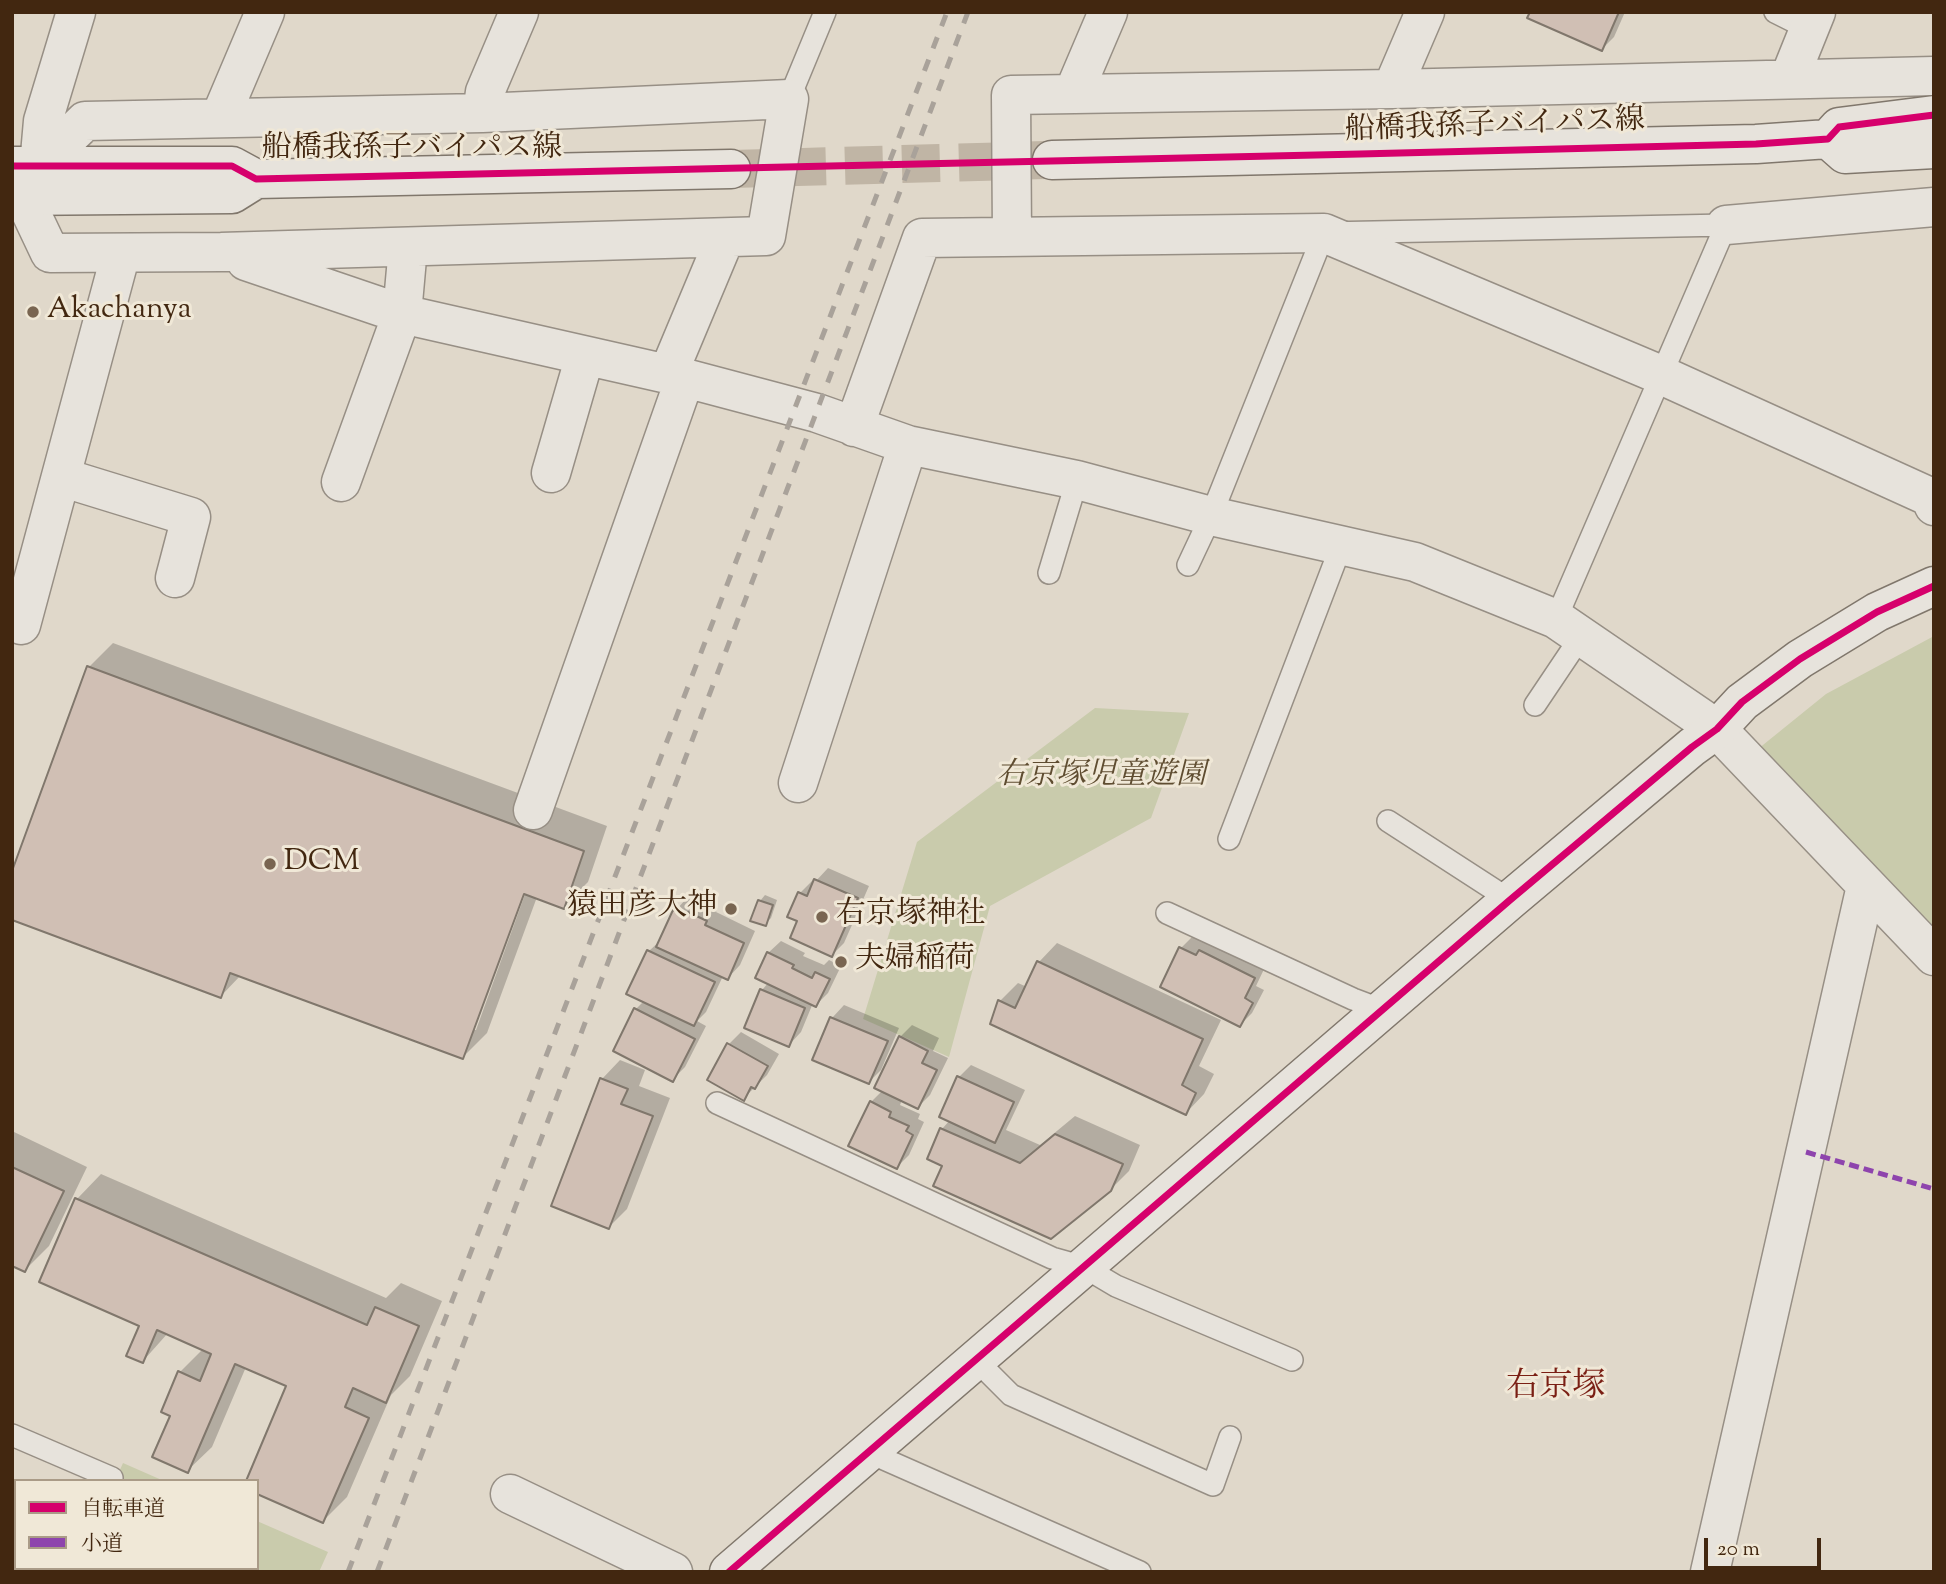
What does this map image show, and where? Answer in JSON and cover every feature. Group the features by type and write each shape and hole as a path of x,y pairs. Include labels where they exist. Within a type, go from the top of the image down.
{"street":[{"path":"22,181 85,121 482,113 789,99 766,236 221,253 50,253 22,181 76,12"},
{"path":"220,118 265,12"},
{"path":"482,113 485,92 519,12"},
{"path":"1073,94 1108,12"},
{"path":"1392,89 1425,12"},
{"path":"1789,79 1813,20"},
{"path":"1012,237 1011,95 1934,76"},
{"name":"船橋我孫子バイパス線","path":"1052,160 1756,144 1828,139 1839,127 1934,115"},
{"name":"船橋我孫子バイパス線","path":"1828,139 1845,154 1934,149"},
{"name":"船橋我孫子バイパス線","path":"22,181 232,194 256,179 731,169"},
{"path":"1726,225 1934,207"},
{"path":"854,427 922,238 1324,233 1661,375 1930,497 1934,506"},
{"path":"533,810 676,376 725,238"},
{"path":"341,482 402,314 408,247"},
{"path":"21,625 121,253"},
{"path":"221,253 402,314 676,376 817,413 908,445 1077,480 1211,516 1415,562 1569,627 1717,729 1934,956"},
{"path":"551,473 585,356"},
{"path":"798,783 908,445"},
{"path":"61,477 191,517 175,578"},
{"path":"729,1572 1510,900 1717,729 1742,702 1800,659 1877,612 1934,586"},
{"path":"1710,1572 1866,886"},
{"path":"510,1494 673,1572"}],"lane":[{"path":"789,99 825,12"},
{"path":"1775,12 1813,20"},
{"path":"1188,565 1211,516 1324,233 1726,225 1661,375 1569,627 1535,705"},
{"path":"1049,573 1077,480"},
{"path":"1229,839 1341,545"},
{"path":"1388,821 1510,900"},
{"path":"1167,913 1382,1010"},
{"path":"717,1103 1052,1258 1084,1267 1115,1286 1292,1360"},
{"path":"976,1360 1011,1395 1213,1485 1230,1437"},
{"path":"12,1435 112,1478"},
{"path":"868,1452 1140,1572"}],"green space":[{"path":"1934,636 1934,945 1758,749 1826,694"},
{"name":"右京塚児童遊園","path":"1095,708 1189,713 1151,818 990,906 949,1057 863,1019 917,842"},
{"path":"123,1463 159,1479 116,1479"},
{"path":"259,1522 328,1552 319,1572 238,1570 259,1570"}],"building":[{"path":"1530,12 1619,12 1602,51 1527,18"},
{"path":"87,666 584,851 564,909 524,894 463,1059 230,973 221,998 12,920 12,871"},
{"path":"814,879 858,898 832,957 790,938 797,921 787,917 798,892 807,896"},
{"path":"758,900 773,905 766,926 750,921"},
{"path":"673,910 686,915 688,912 707,921 705,925 744,943 728,980 656,947"},
{"path":"1179,947 1196,955 1199,950 1255,978 1245,998 1253,1003 1240,1027 1160,987"},
{"path":"647,950 715,982 694,1026 626,994"},
{"path":"767,952 794,965 792,968 812,978 815,972 830,979 816,1007 755,978"},
{"path":"1037,961 1203,1039 1182,1085 1196,1093 1186,1115 990,1024 998,1000 1015,1008"},
{"path":"760,989 805,1008 789,1047 744,1028"},
{"path":"634,1008 695,1039 673,1082 613,1051"},
{"path":"830,1017 888,1041 869,1084 812,1060"},
{"path":"899,1036 928,1051 922,1063 937,1070 918,1109 874,1088"},
{"path":"727,1043 768,1066 755,1089 751,1087 744,1101 707,1080"},
{"path":"957,1076 1014,1102 995,1143 939,1117"},
{"path":"600,1078 628,1089 621,1104 653,1116 609,1229 551,1206"},
{"path":"870,1101 891,1112 889,1117 909,1126 906,1131 913,1135 897,1169 848,1146"},
{"path":"940,1128 1020,1163 1055,1134 1123,1164 1111,1191 1051,1239 933,1186 942,1166 927,1159"},
{"path":"12,1167 64,1191 25,1272 12,1266"},
{"path":"75,1198 367,1325 375,1307 419,1326 386,1403 353,1388 345,1407 369,1418 323,1523 259,1495 259,1479 247,1479 286,1386 235,1364 188,1473 152,1457 170,1416 161,1412 178,1371 200,1381 211,1354 157,1330 143,1363 126,1356 139,1326 39,1282"}],"tunnel":[{"path":"731,169 1046,160"}],"railway":[{"path":"348,1572 947,12"},
{"path":"377,1572 968,12"}],"marked path":[{"path":"1806,1152 1934,1189"}],"cycle path":[{"path":"12,166 232,166 256,179 1756,144 1828,139 1839,127 1934,115"},
{"path":"729,1572 1510,900 1717,729 1742,702 1800,659 1877,612 1934,586"}],"place":[{"name":"Akachanya","path":"33,312"},
{"name":"DCM","path":"270,864"},
{"name":"猿田彦大神","path":"731,909"},
{"name":"右京塚神社","path":"822,917"},
{"name":"夫婦稲荷","path":"841,962"}],"district":[{"name":"右京塚","path":"1556,1389"}]}
